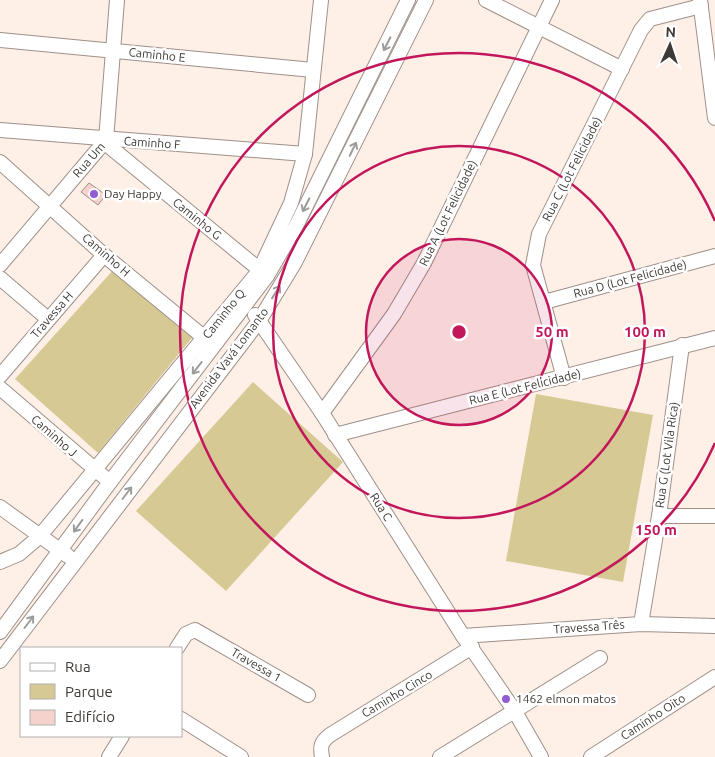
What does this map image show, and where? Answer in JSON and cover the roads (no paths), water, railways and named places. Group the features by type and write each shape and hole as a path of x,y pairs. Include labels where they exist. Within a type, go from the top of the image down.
{"street":[{"name":"Rua Um","path":"0,265 105,141 117,0"},
{"name":"Caminho Q","path":"0,562 19,554 39,537 93,470 210,342 263,273 292,203 305,154 321,0"},
{"name":"Avenida Vavá Lomanto","path":"0,632 60,552 210,342 247,304 263,273 297,224 408,0"},
{"name":"Avenida Vavá Lomanto","path":"0,661 259,321 300,254 426,0"},
{"path":"486,0 622,70"},
{"name":"Rua A (Lot Felicidade)","path":"322,413 394,314 424,263 552,0"},
{"path":"700,3 715,109"},
{"name":"Rua C (Lot Felicidade)","path":"564,378 534,266 539,234 641,30 650,20 700,3"},
{"name":"Caminho E","path":"0,40 313,70"},
{"name":"Caminho F","path":"0,130 105,141 305,154"},
{"name":"Caminho G","path":"105,141 263,273"},
{"name":"Caminho H","path":"0,162 104,255 210,342"},
{"name":"Travessa H","path":"0,376 104,255"},
{"name":"Rua D (Lot Felicidade)","path":"544,302 715,256"},
{"path":"0,278 48,320"},
{"name":"Rua C","path":"247,304 322,413 463,636 514,710 541,757"},
{"name":"Rua E (Lot Felicidade)","path":"335,435 715,338"},
{"name":"Rua G (Lot Vila Rica)","path":"640,624 659,516 682,345"},
{"name":"Caminho J","path":"0,388 93,470 110,482"},
{"path":"0,507 39,537 75,561"},
{"path":"659,516 715,516"},
{"name":"Travessa Três","path":"463,636 640,624 715,626"},
{"name":"Travessa 1","path":"178,647 188,631 195,630 308,695"},
{"name":"Caminho Cinco","path":"322,757 320,749 322,741 472,648"},
{"path":"440,757 600,658"},
{"name":"Caminho Oito","path":"591,757 715,677"},
{"path":"182,720 241,757"},
{"path":"109,757 121,737"}],"place":[{"name":"Day Happy","path":"94,194"},
{"name":"1462 elmon matos","path":"506,699"}]}
